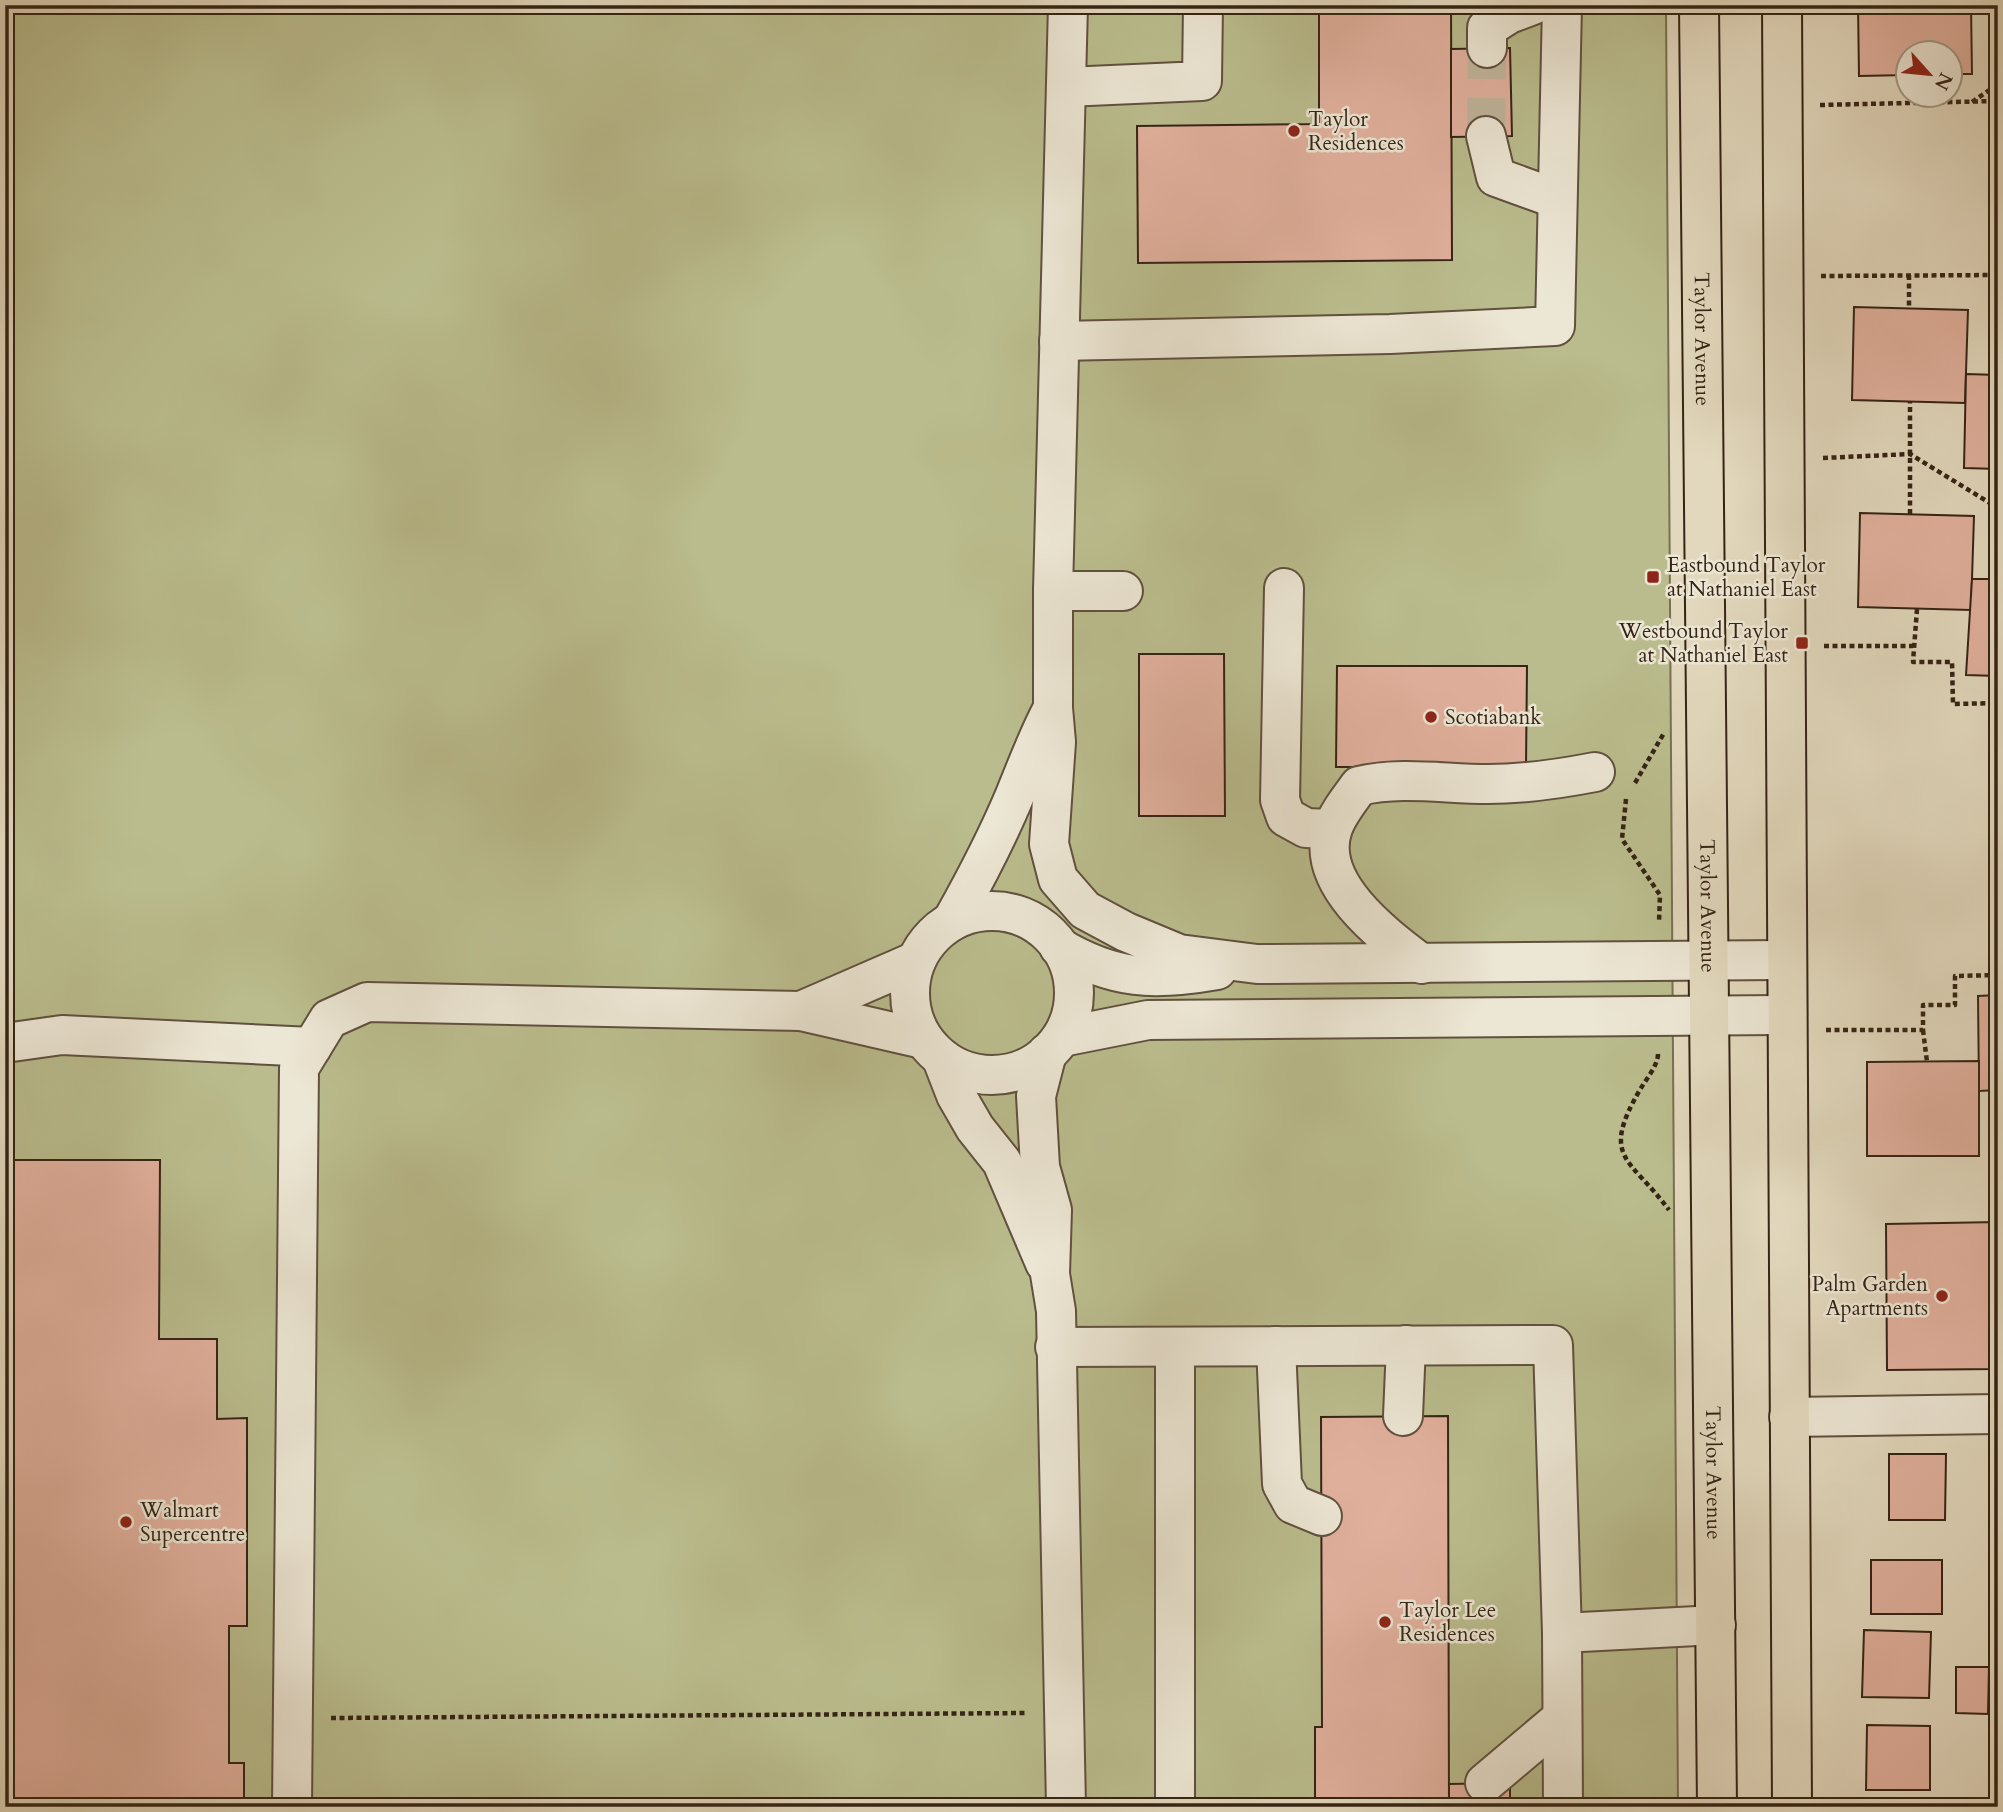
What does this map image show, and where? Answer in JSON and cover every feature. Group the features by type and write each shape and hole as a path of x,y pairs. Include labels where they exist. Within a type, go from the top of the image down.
{"main road":[{"name":"Taylor Avenue","path":"1699,5 1717,1807"},
{"path":"1782,5 1792,1807"}],"lane":[{"path":"1066,1807 1056,1311 1050,1274 1052,1210 1040,1167 1036,1096 1054,1045 1072,1012 1074,985 1066,958 1051,938 1039,886 1049,844 1056,742 1053,708 1053,591 1068,5"},
{"path":"1066,88 1202,81 1203,5"},
{"path":"1486,48 1487,28 1508,14 1533,5"},
{"path":"1059,341 1390,334 1555,326 1562,5"},
{"path":"1486,136 1496,177 1558,200"},
{"path":"1284,588 1280,800 1286,817 1332,847 1354,905 1376,930 1422,964"},
{"path":"1053,591 1122,592"},
{"path":"952,921 990,849 1016,792 1028,755 1053,708"},
{"path":"1332,847 1359,786 1385,780 1487,784 1548,782 1595,772"},
{"path":"1049,844 1058,879 1085,910 1179,954 1257,964 1786,960"},
{"path":"1050,1274 1002,1162 975,1128 912,1014 909,987 916,961 930,938 952,921 977,911 1004,911 1030,919 1051,938 1090,965 1143,978 1182,976 1257,964"},
{"path":"801,1011 916,961"},
{"path":"292,1807 299,1068 329,1019 367,1002 801,1011 932,1049 966,1071 993,1076 1020,1071 1054,1045 1148,1020 1786,1015"},
{"path":"5,1043 62,1035 312,1048"},
{"path":"1403,1416 1406,1345"},
{"path":"1055,1347 1553,1345 1562,1633 1563,1807"},
{"path":"1276,1346 1282,1484 1293,1504 1322,1516"},
{"path":"1175,1347 1175,1807"},
{"path":"1789,1418 1998,1415"},
{"path":"1562,1633 1716,1625"},
{"path":"1485,1783 1562,1718"}],"path":[{"path":"1972,102 1998,85"},
{"path":"1965,102 1998,102"},
{"path":"1818,105 1895,103"},
{"path":"1909,275 1909,306"},
{"path":"1820,276 1998,275"},
{"path":"1910,402 1910,514"},
{"path":"1822,458 1910,454 1998,508"},
{"path":"1917,609 1913,662 1952,662 1953,704 1998,703"},
{"path":"1824,646 1913,646"},
{"path":"1622,839 1660,895"},
{"path":"1927,1062 1923,1005 1955,1005 1955,976 1998,975"},
{"path":"1825,1030 1923,1030"},
{"path":"1623,1119 1658,1059"},
{"path":"292,1719 1065,1713"}],"green space":[{"path":"5,5 1666,5 1678,1807 5,1807"}],"building":[{"name":"Taylor Residences","path":"1319,5 1451,5 1452,260 1138,263 1137,126 1319,124"},
{"path":"1858,5 1971,5 1972,74 1965,74 1965,38 1895,38 1895,75 1859,76"},
{"path":"1510,48 1512,136 1451,137 1451,49"},
{"path":"1854,307 1968,310 1965,403 1852,400"},
{"path":"1966,374 1998,375 1998,469 1964,468"},
{"path":"1860,513 1974,516 1971,610 1858,607"},
{"path":"1972,579 1998,579 1998,676 1966,675"},
{"path":"1139,654 1224,654 1225,816 1139,816"},
{"name":"Scotiabank","path":"1337,666 1527,666 1526,767 1336,767"},
{"path":"1998,995 1998,1090 1979,1091 1978,996"},
{"path":"1979,1061 1979,1156 1867,1156 1867,1062"},
{"name":"Walmart Supercentre","path":"5,1160 160,1160 159,1339 217,1339 217,1419 247,1418 247,1626 229,1626 229,1763 244,1763 244,1807 5,1807"},
{"name":"Palm Garden Apartments","path":"1998,1222 1998,1369 1887,1370 1886,1224"},
{"name":"Taylor Lee Residences","path":"1448,1416 1449,1807 1315,1807 1315,1727 1322,1727 1321,1417"},
{"path":"1889,1454 1946,1454 1945,1520 1889,1520"},
{"path":"1871,1560 1942,1560 1942,1614 1871,1614"},
{"path":"1864,1630 1931,1632 1929,1698 1862,1697"},
{"path":"1956,1667 1989,1667 1988,1714 1956,1713"},
{"path":"1867,1725 1930,1726 1930,1790 1866,1790"},
{"path":"1510,1783 1510,1807 1449,1807 1449,1784"}],"tunnel":[{"path":"1486,136 1487,48"}],"place":[{"name":"Taylor Residences","path":"1294,131"},
{"name":"Eastbound Taylor at Nathaniel East","path":"1653,577"},
{"name":"Westbound Taylor at Nathaniel East","path":"1802,643"},
{"name":"Scotiabank","path":"1431,717"},
{"name":"Palm Garden Apartments","path":"1942,1296"},
{"name":"Walmart Supercentre","path":"126,1522"},
{"name":"Taylor Lee Residences","path":"1385,1622"}]}
